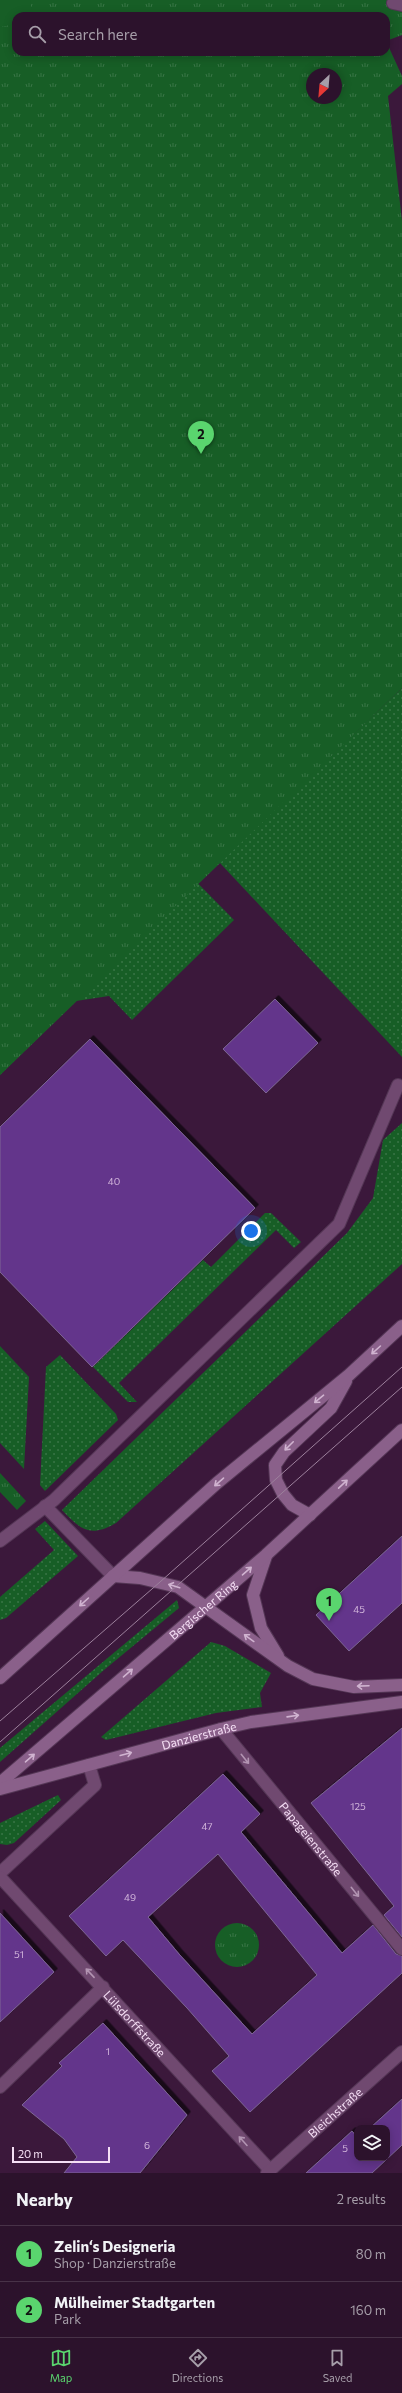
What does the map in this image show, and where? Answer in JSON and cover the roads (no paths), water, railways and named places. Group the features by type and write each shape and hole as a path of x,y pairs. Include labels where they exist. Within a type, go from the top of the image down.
{"main road":[{"path":"0,1678 217,1483 349,1374 402,1326"},
{"path":"310,1515 292,1505 283,1494 276,1480 275,1465 284,1452 331,1408 349,1374"},
{"name":"Bergischer Ring","path":"0,1783 266,1555 402,1430"},
{"path":"266,1555 253,1595 261,1628 281,1660"},
{"path":"113,1576 140,1578 178,1587 207,1606 281,1660 314,1679 354,1687 402,1685"},
{"name":"Danzierstraße","path":"0,1789 251,1722 402,1702"}],"street":[{"path":"0,1541 45,1506 136,1422 339,1224 398,1086"},
{"path":"45,1506 113,1576"},
{"name":"Papageienstraße","path":"221,1729 402,1949"},
{"path":"0,1873 95,1785 89,1765"},
{"name":"Lülsdorffstraße","path":"0,1877 103,1987 268,2171"},
{"path":"0,2087 103,1987"},
{"name":"Bleichstraße","path":"268,2171 402,2052"}],"tram line":[{"path":"0,1721 160,1582 402,1367"},
{"path":"0,1742 402,1387"}],"place":[{"name":"Mülheimer Stadtgarten","path":"201,454"},
{"name":"Zelin‘s Designeria","path":"329,1621"}]}
